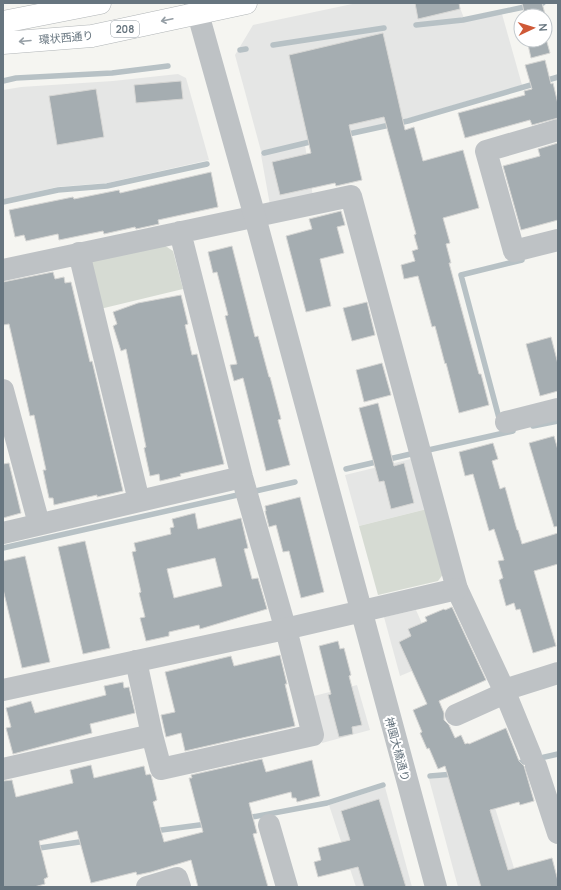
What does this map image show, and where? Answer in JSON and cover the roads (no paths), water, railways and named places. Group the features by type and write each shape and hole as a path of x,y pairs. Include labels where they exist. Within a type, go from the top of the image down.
{"highway":[{"path":"3,22 100,3"},
{"name":"環状西通り","path":"3,43 92,36 196,8 246,3"}],"street":[{"name":"神園大橋通り","path":"196,8 255,217 360,611 436,887"},
{"path":"558,130 486,151 514,251 558,240"},
{"path":"3,270 350,196 458,589 504,690 533,761 558,833"},
{"path":"136,661 161,769 313,735 285,629 244,487 180,232"},
{"path":"79,253 139,501"},
{"path":"3,390 38,524"},
{"path":"506,422 558,409"},
{"path":"3,533 139,501 244,487"},
{"path":"3,690 285,629 458,589"},
{"path":"456,715 496,697 504,690 558,672"},
{"path":"3,769 152,735"},
{"path":"269,825 287,887"},
{"path":"147,887 177,878 180,887"}],"waterway":[{"path":"416,25 463,20 543,3"},
{"path":"273,45 384,28"},
{"path":"240,50 246,49"},
{"path":"3,81 16,78 112,73 168,66"},
{"path":"344,135 408,121 558,77"},
{"path":"264,153 314,141"},
{"path":"3,202 58,190 107,186 207,164"},
{"path":"499,418 461,275 522,260"},
{"path":"533,426 558,421"},
{"path":"424,451 513,431"},
{"path":"346,469 415,453"},
{"path":"251,492 295,482"},
{"path":"3,548 242,494"},
{"path":"514,764 558,754"},
{"path":"430,776 454,774"},
{"path":"247,818 327,803 383,785"},
{"path":"154,831 207,824"},
{"path":"33,849 86,841"}]}
